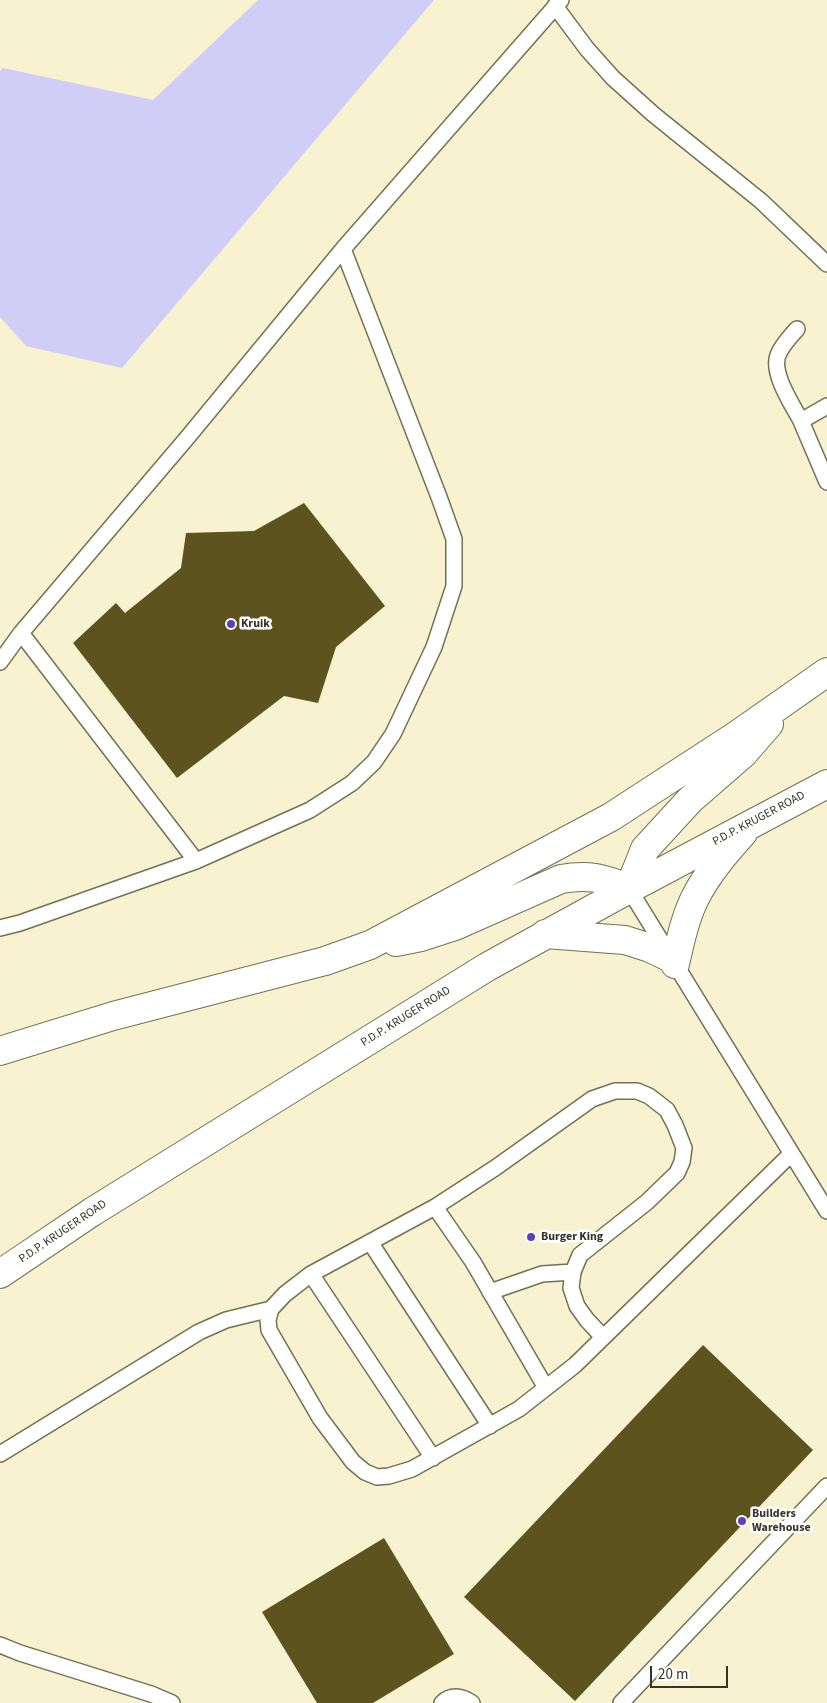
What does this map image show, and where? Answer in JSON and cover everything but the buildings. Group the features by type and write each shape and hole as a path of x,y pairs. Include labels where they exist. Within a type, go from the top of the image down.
{"street":[{"path":"0,1051 114,1016 325,962 370,945 611,817 827,672"},
{"path":"370,945 403,942 454,926 561,879 591,876 609,880 629,888 645,849 690,800 734,764 755,742 765,730 778,706"},
{"name":"P.D.P. KRUGER ROAD","path":"0,1274 100,1207 487,967 629,888 827,784"},
{"path":"545,934 625,940 650,948 673,961 695,898 710,873 752,822"}],"lane":[{"path":"0,662 21,633 180,446 343,249 558,3 587,49 613,78 653,114 761,201 827,264"},
{"path":"0,928 20,923 196,861 310,810 352,783 374,762 393,734 434,647 454,586 454,539 343,249"},
{"path":"797,329 780,350 776,363 778,377 801,421 827,482"},
{"path":"801,421 827,406"},
{"path":"21,633 196,861"},
{"path":"629,888 827,1211"},
{"path":"603,1337 577,1306 571,1288 572,1272 580,1255 647,1202 677,1173 682,1162 684,1148 667,1110 649,1096 637,1091 615,1090 592,1099 495,1168 435,1207 311,1274 285,1294 271,1310 268,1320 269,1330 320,1418 353,1462 365,1472 377,1477 389,1476 412,1469 519,1409 574,1365 603,1337 791,1154"},
{"path":"435,1207 490,1292 546,1388"},
{"path":"370,1242 490,1426"},
{"path":"490,1292 542,1274 572,1272"},
{"path":"311,1274 433,1458"},
{"path":"0,1454 198,1332 226,1320 271,1310"},
{"path":"621,1703 827,1486"},
{"path":"0,1646 151,1694 172,1703"},
{"path":"442,1703 452,1697 462,1698 472,1703"}],"water":[{"path":"258,0 434,0 122,368 26,346 0,317 0,71 3,68 153,100"}],"place":[{"name":"Kruik","path":"231,624"},
{"name":"Burger King","path":"531,1237"},
{"name":"Builders Warehouse","path":"742,1521"}]}
